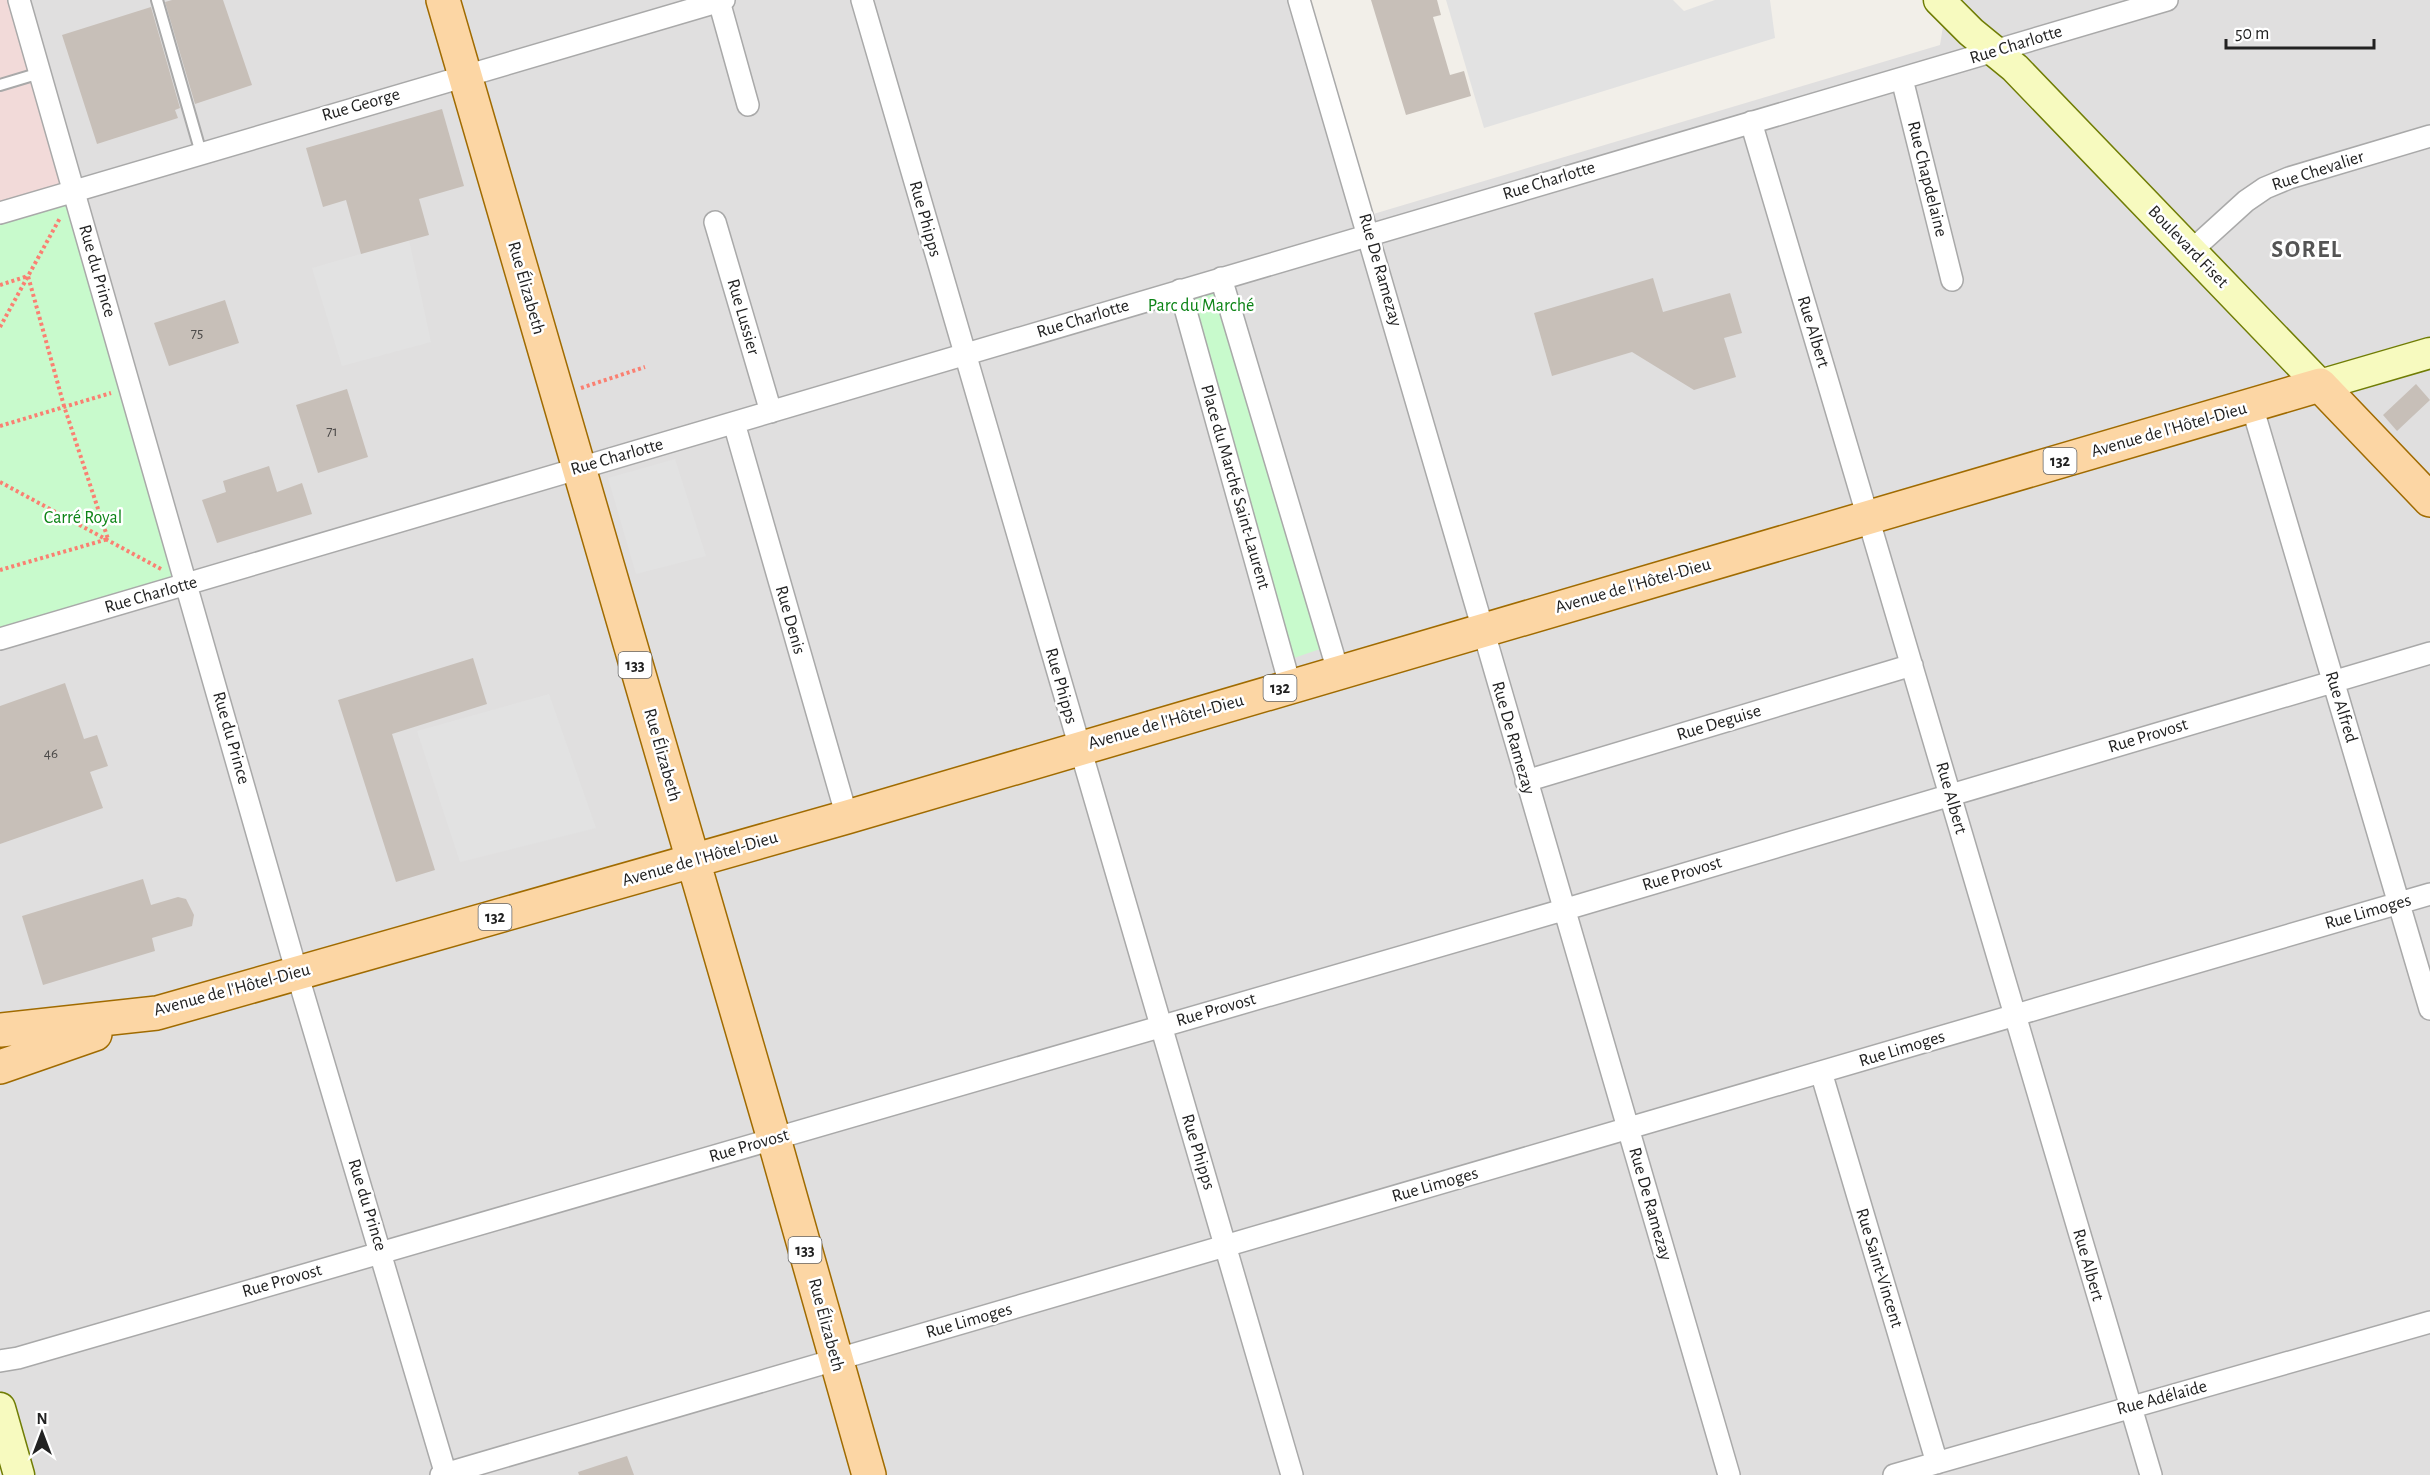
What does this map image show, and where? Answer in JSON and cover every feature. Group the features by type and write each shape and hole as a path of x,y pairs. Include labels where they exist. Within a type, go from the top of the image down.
{"main road":[{"name":"Rue Élizabeth","path":"443,0 774,1139 869,1475"},
{"name":"Avenue de l'Hôtel-Dieu","path":"0,1030 157,1012 847,817 1290,685 2320,385"},
{"name":"Boulevard Fiset","path":"2320,385 2430,500"},
{"path":"0,1067 106,1031 121,1017"}],"street":[{"name":"Rue du Prince","path":"19,0 297,973 444,1474"},
{"name":"Rue Phipps","path":"862,0 963,354 1292,1475"},
{"name":"Rue De Ramezay","path":"1299,0 1729,1475"},
{"name":"Boulevard Fiset","path":"1939,0 2015,68 2320,385"},
{"name":"Rue Charlotte","path":"0,639 2167,0"},
{"name":"Rue George","path":"0,213 721,1"},
{"path":"721,1 748,105"},
{"name":"Rue Chapdelaine","path":"1902,79 1952,280"},
{"name":"Rue Albert","path":"1751,122 2151,1475"},
{"name":"Rue Chevalier","path":"2191,251 2246,201 2265,188 2289,178 2430,136"},
{"name":"Rue Lussier","path":"715,222 771,412"},
{"path":"1221,278 1338,671"},
{"name":"Place du Marché Saint-Laurent","path":"1180,290 1290,685"},
{"name":"Avenue de l'Hôtel-Dieu","path":"2320,385 2430,353"},
{"name":"Rue Alfred","path":"2252,406 2430,1009"},
{"name":"Rue Denis","path":"734,423 847,817"},
{"name":"Rue Provost","path":"0,1360 18,1358 1563,910 2430,653"},
{"name":"Rue Deguise","path":"1526,781 1912,665"},
{"name":"Rue Limoges","path":"444,1474 2430,894"},
{"name":"Rue Saint-Vincent","path":"1821,1072 1937,1463"},
{"name":"Rue Adélaïde","path":"1894,1475 2430,1322"},
{"path":"0,1408 19,1475"}],"lane":[{"path":"157,0 201,153"},
{"path":"0,85 40,73"}],"path":[{"path":"0,327 75,191"},
{"path":"0,285 28,276"},
{"path":"28,276 64,406 108,539"},
{"path":"557,396 645,367"},
{"path":"0,426 131,388"},
{"path":"0,482 187,584"},
{"path":"0,570 108,539"}],"shaded area":[{"path":"0,0 21,0 75,194 0,216"},
{"path":"21,0 1308,0 1370,215 1940,45 1945,14 1931,0 2430,0 2430,1475 19,1475 0,1408 0,635"},
{"path":"1446,0 1673,0 1684,11 1715,0 1770,0 1775,38 1484,128"},
{"path":"409,240 431,342 342,366 312,268"},
{"path":"675,459 706,556 636,574 608,478"},
{"path":"549,694 596,828 460,862 417,731"}],"green space":[{"name":"Carré Royal","path":"75,194 186,578 0,630 0,217"},
{"name":"Parc du Marché","path":"1215,274 1323,648 1294,658 1171,287"}],"building":[{"path":"223,0 252,85 195,104 165,2"},
{"path":"1371,0 1437,0 1441,15 1433,17 1450,75 1464,71 1471,96 1406,115"},
{"path":"151,7 180,108 175,110 178,118 97,144 62,35"},
{"path":"442,109 464,186 419,199 429,235 361,254 346,200 323,207 306,148"},
{"path":"1653,278 1663,312 1730,293 1742,333 1724,338 1736,377 1694,390 1632,352 1552,376 1534,313"},
{"path":"225,300 239,343 169,366 154,323"},
{"path":"2416,384 2430,400 2397,431 2383,415"},
{"path":"347,389 368,457 318,473 296,405"},
{"path":"269,466 277,492 302,483 312,514 217,543 202,500 226,492 223,481"},
{"path":"473,658 487,704 392,734 435,870 396,882 338,700"},
{"path":"65,683 84,739 97,735 108,766 90,772 103,808 0,844 0,706"},
{"path":"143,879 151,905 178,897 186,899 194,915 192,926 152,938 155,951 43,985 22,916"},
{"path":"627,1456 634,1475 579,1475 578,1472"}],"district":[{"name":"SOREL","path":"2307,250"}]}
